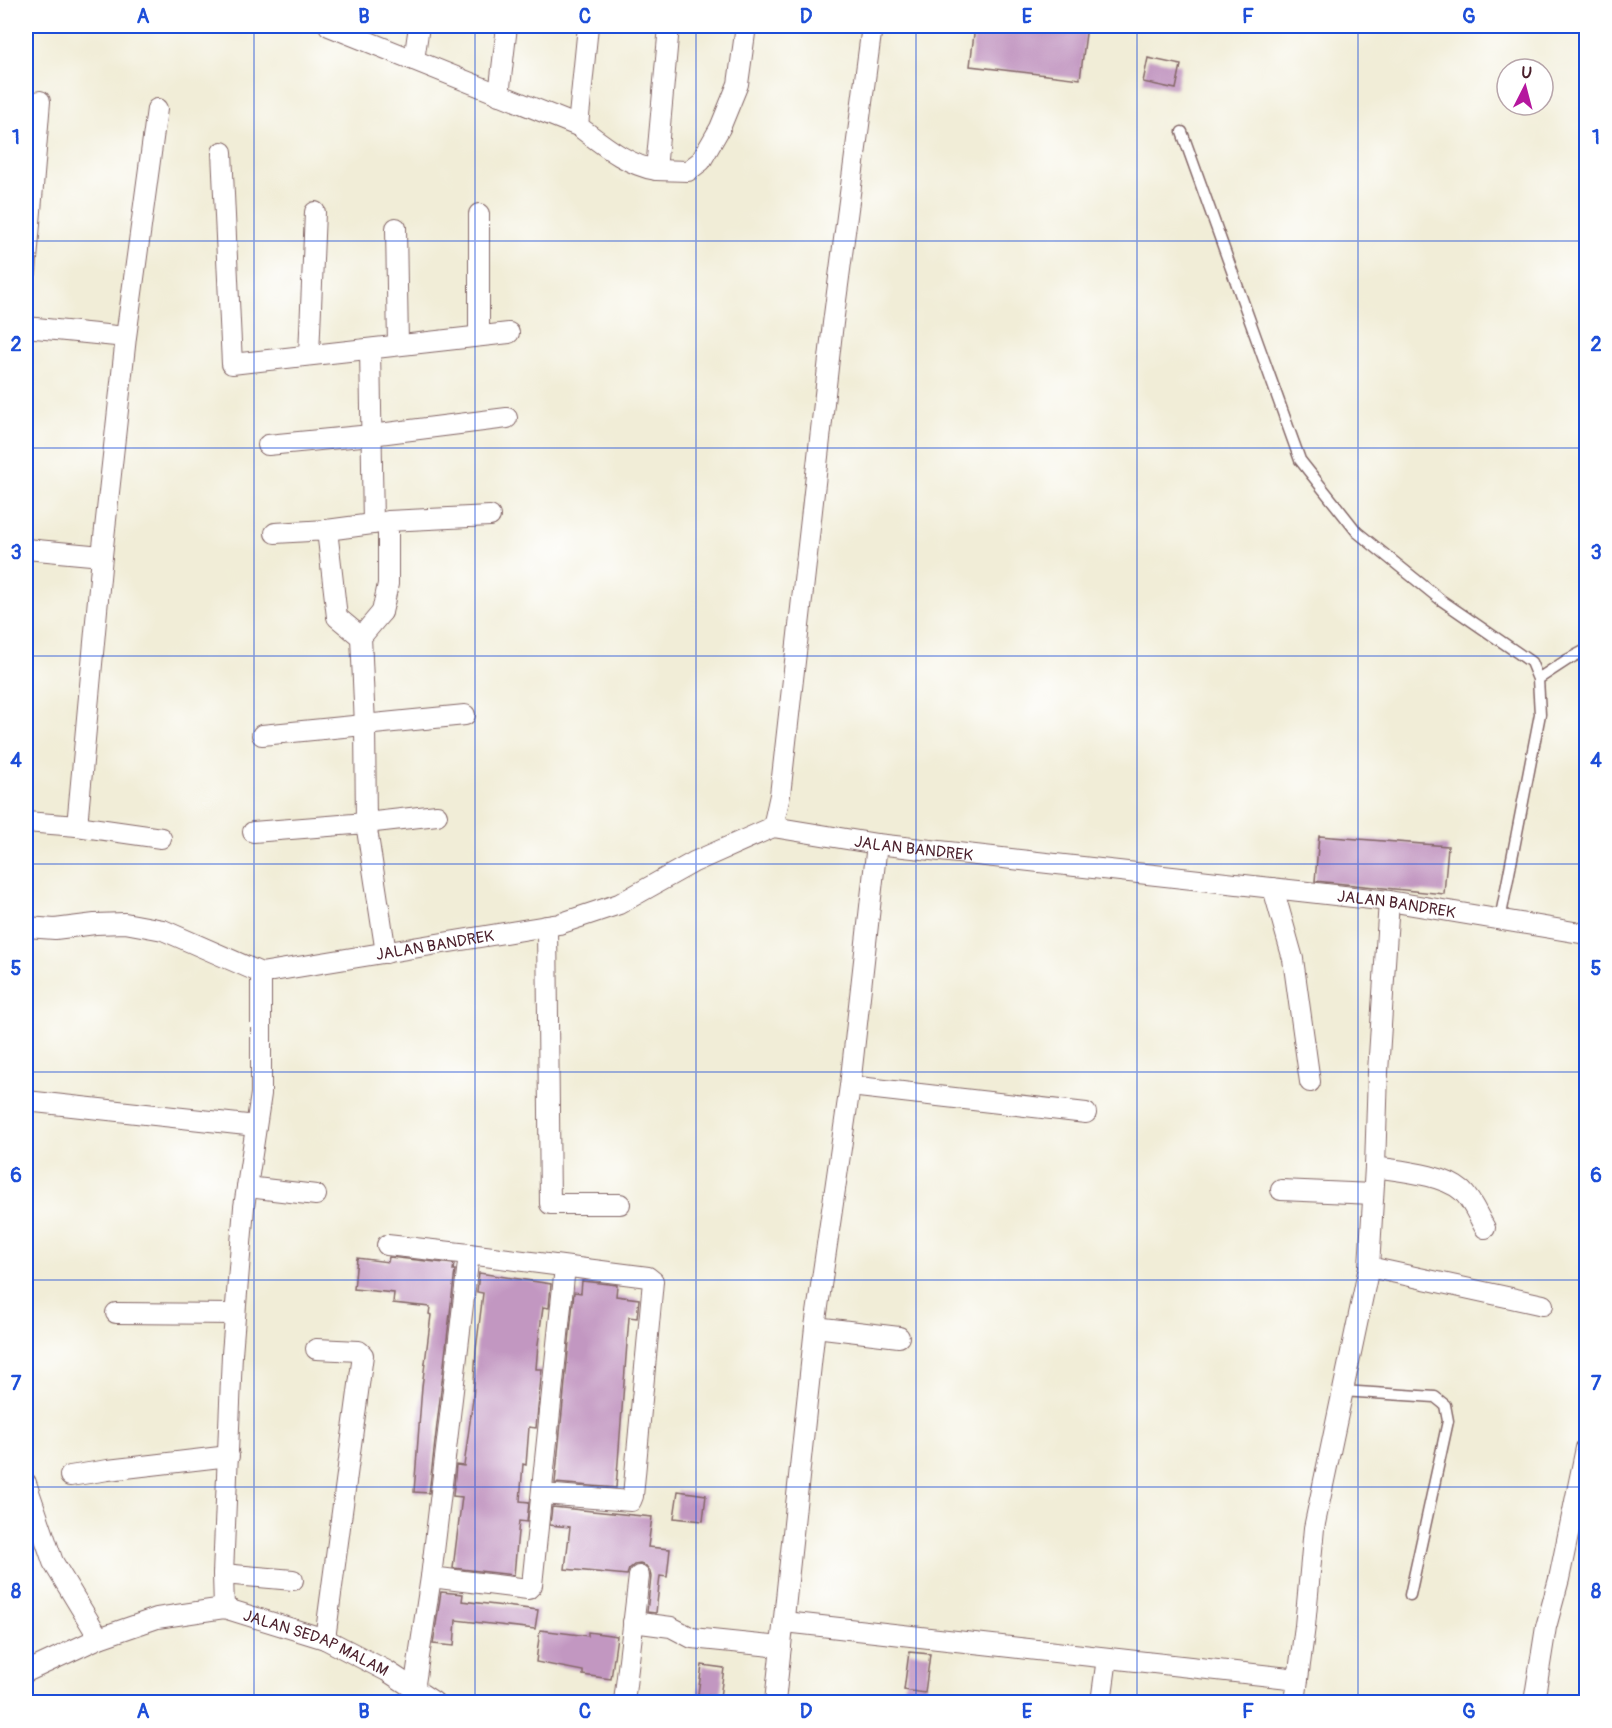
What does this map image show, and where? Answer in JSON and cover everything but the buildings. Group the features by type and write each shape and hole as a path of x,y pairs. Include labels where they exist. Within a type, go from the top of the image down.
{"street":[{"path":"414,60 419,26"},
{"path":"499,95 507,26"},
{"path":"578,126 588,26"},
{"path":"656,170 669,26"},
{"path":"335,27 578,126 638,166 656,170 688,171 701,161 720,128 738,84 746,26"},
{"path":"773,827 780,795 833,323 872,26"},
{"path":"26,272 40,100"},
{"path":"77,826 102,556 126,337 157,109"},
{"path":"222,152 232,364 509,333"},
{"path":"309,356 315,212"},
{"path":"479,214 479,336"},
{"path":"396,228 398,345"},
{"path":"26,327 126,337"},
{"path":"370,349 371,435 388,584 383,606 361,637 366,823 386,952"},
{"path":"268,445 507,418"},
{"path":"275,533 327,530 381,522 490,516"},
{"path":"327,530 337,617 361,637"},
{"path":"26,549 102,556"},
{"path":"262,735 465,716"},
{"path":"252,832 437,815"},
{"path":"26,822 77,826 161,838"},
{"name":"JALAN BANDREK","path":"261,973 558,924 619,904 694,862 773,827 877,844 1389,901 1587,934"},
{"path":"775,1702 815,1327 850,1086 877,844"},
{"path":"1273,888 1293,959 1310,1082"},
{"path":"1295,1702 1314,1528 1369,1267 1389,901"},
{"path":"26,927 55,929 125,923 163,930 261,973 261,1094 247,1187 235,1314 223,1574 224,1608 157,1618 99,1638 26,1672"},
{"path":"547,926 550,1204 621,1204"},
{"path":"850,1086 1086,1113"},
{"path":"26,1101 256,1126"},
{"path":"1375,1167 1442,1179 1454,1185 1463,1192 1485,1228"},
{"path":"247,1187 316,1195"},
{"path":"1281,1190 1373,1194"},
{"path":"387,1245 648,1277 653,1281 631,1501 542,1494"},
{"path":"414,1690 431,1577 469,1254"},
{"path":"431,1577 528,1589 531,1587 565,1267"},
{"path":"1369,1267 1543,1305"},
{"path":"116,1313 235,1314"},
{"path":"815,1327 899,1337"},
{"path":"316,1348 359,1352 363,1355 325,1639"},
{"path":"1534,1702 1545,1627 1559,1579 1587,1448"},
{"path":"70,1476 229,1456"},
{"path":"26,1483 53,1562 99,1638"},
{"path":"223,1574 293,1580"},
{"path":"624,1702 639,1576"},
{"name":"JALAN SEDAP MALAM","path":"224,1608 325,1639 387,1671 434,1702"},
{"path":"633,1622 671,1627 692,1638 781,1647"},
{"path":"785,1622 1298,1679"},
{"path":"1101,1702 1107,1658"}],"lane":[{"path":"1182,132 1300,460 1357,532 1441,600 1531,662 1538,680 1540,714 1500,920"},
{"path":"1538,680 1567,660 1587,650"},
{"path":"1342,1391 1435,1397 1445,1405 1448,1421 1410,1595"}]}
